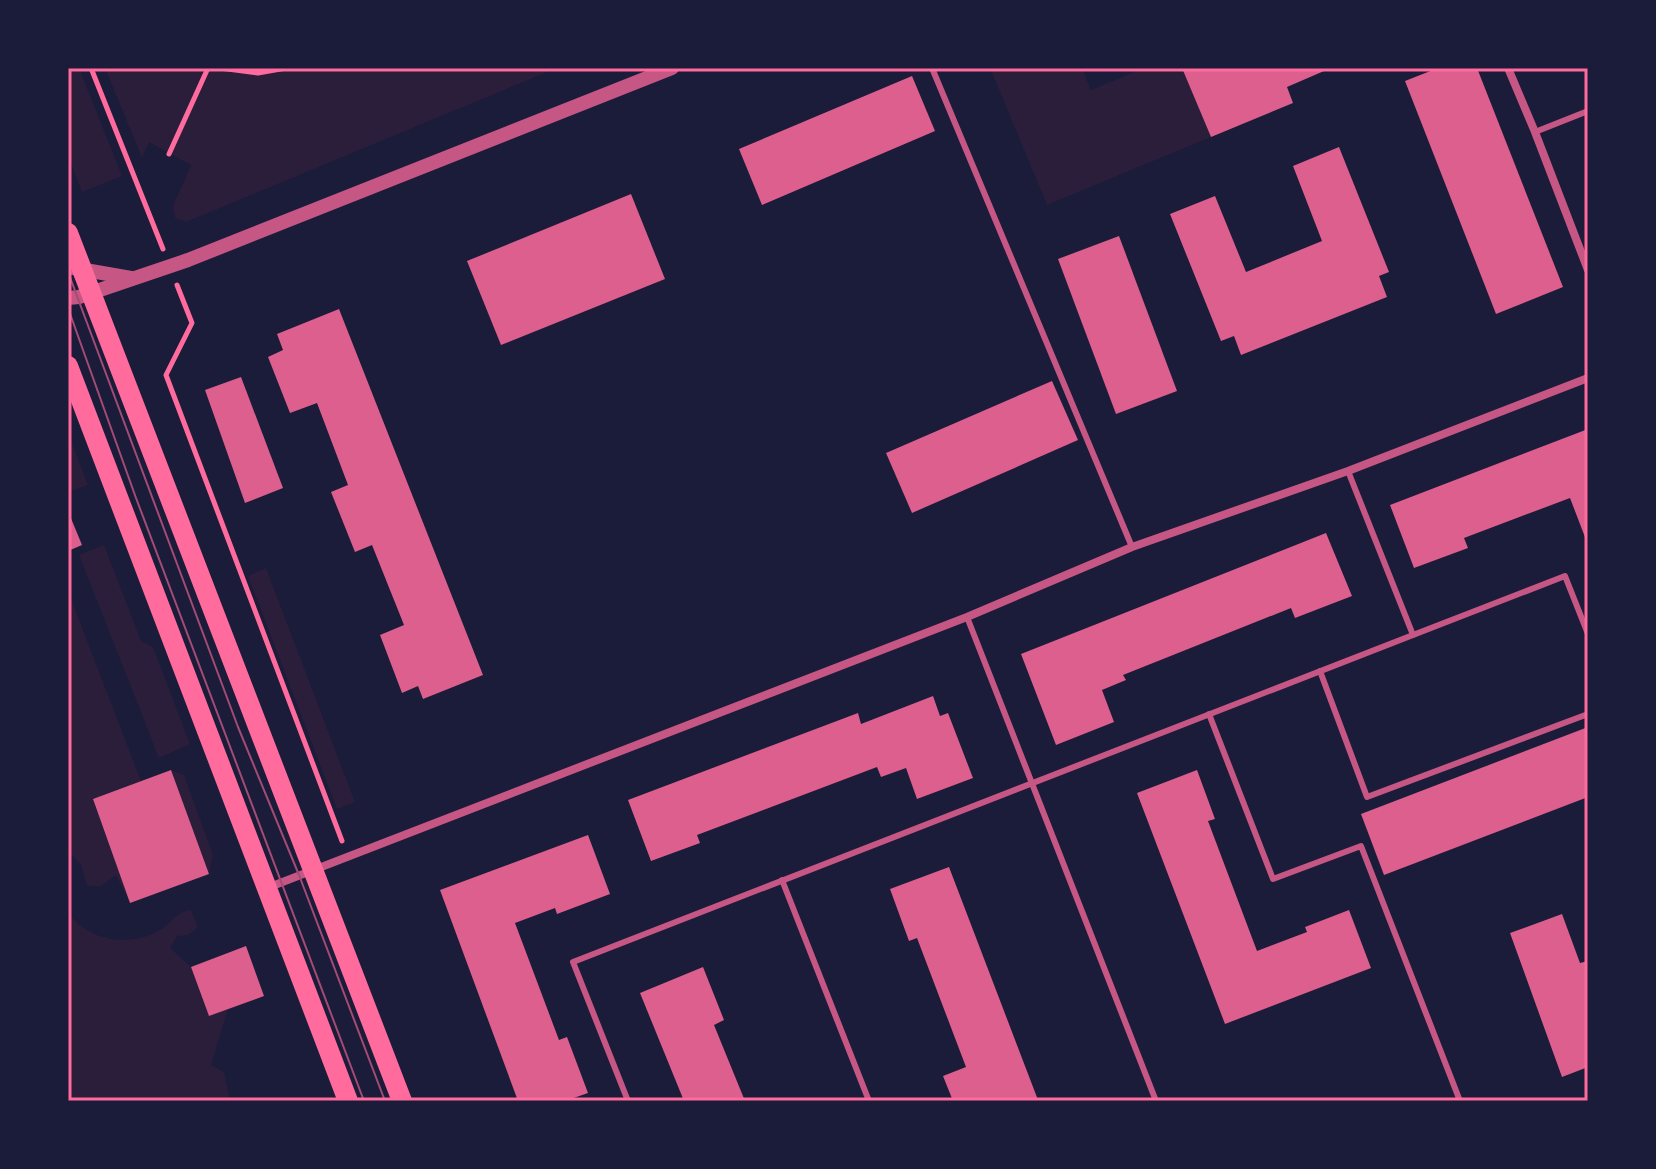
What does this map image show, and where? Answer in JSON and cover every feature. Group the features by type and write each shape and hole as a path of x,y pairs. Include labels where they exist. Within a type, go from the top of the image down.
{"main road":[{"path":"68,233 74,268 89,293 402,1101"},
{"path":"68,366 348,1101"}],"street":[{"path":"68,298 169,266 672,68"},
{"path":"1508,68 1588,270"},
{"path":"74,268 131,278"},
{"path":"266,888 967,617 1132,547 1348,471 1588,378"}],"lane":[{"path":"932,68 1132,547"},
{"path":"1535,132 1588,111"},
{"path":"1348,471 1413,635"},
{"path":"628,1101 573,962 1565,576 1588,634"},
{"path":"967,617 1156,1101"},
{"path":"1320,671 1367,797 1588,714"},
{"path":"1209,714 1273,879 1361,846 1460,1101"},
{"path":"782,880 869,1101"}],"path":[{"path":"91,68 192,323 166,375 348,856"},
{"path":"169,154 208,68"},
{"path":"220,68 258,73 286,68"}],"shaded area":[{"path":"68,68 79,68 122,176 82,192 68,156"},
{"path":"105,68 557,68 186,222 175,218 173,206 191,165 149,142 142,158"},
{"path":"990,68 1082,68 1091,90 1144,68 1182,68 1211,137 1047,205"},
{"path":"68,433 88,485 68,492"},
{"path":"104,545 141,641 153,647 190,744 159,758 79,555"},
{"path":"266,568 355,802 337,809 248,576"},
{"path":"68,591 141,781 93,799 130,903 116,875 101,886 87,886 81,865 68,850"},
{"path":"171,770 184,775 213,855 209,874"},
{"path":"191,910 198,927 188,935 177,936 170,948 191,967 209,1016 228,1009 211,1065 224,1072 230,1101 68,1101 68,913 87,930 123,940 148,936"}],"building":[{"path":"1182,68 1331,68 1287,87 1293,103 1211,137"},
{"path":"1438,68 1477,68 1563,287 1496,314 1405,81"},
{"path":"912,76 935,131 762,205 739,149"},
{"path":"1339,147 1389,272 1379,276 1387,297 1241,355 1234,336 1221,341 1170,214 1215,196 1246,272 1322,241 1293,166"},
{"path":"631,194 665,279 501,345 467,261"},
{"path":"1119,236 1177,391 1116,414 1058,259"},
{"path":"339,309 483,675 423,699 418,686 402,693 380,635 404,625 372,545 355,552 331,492 348,485 317,403 290,413 268,357 283,350 277,334"},
{"path":"241,377 283,488 245,503 205,390"},
{"path":"1052,381 1078,440 912,513 886,453"},
{"path":"1588,429 1588,545 1570,498 1464,538 1468,548 1414,568 1390,505"},
{"path":"68,511 82,545 68,551"},
{"path":"1326,533 1352,596 1295,618 1291,608 1123,675 1126,680 1102,690 1114,722 1056,745 1021,654"},
{"path":"933,696 940,716 948,713 973,778 917,799 906,768 881,777 877,767 697,835 700,843 651,861 628,800 858,713 861,724"},
{"path":"1588,727 1588,797 1384,875 1361,814"},
{"path":"171,770 209,874 130,903 93,799"},
{"path":"1197,770 1215,819 1208,821 1257,951 1307,932 1305,927 1349,910 1371,968 1225,1024 1137,793"},
{"path":"588,835 610,894 557,914 555,908 515,923 559,1040 567,1037 588,1093 565,1101 518,1101 440,890"},
{"path":"949,867 1038,1100 953,1101 943,1076 966,1067 917,938 909,941 890,889"},
{"path":"1562,914 1580,963 1588,961 1588,1067 1562,1077 1510,933"},
{"path":"246,946 264,996 209,1016 191,967"},
{"path":"703,967 724,1020 714,1025 745,1101 684,1101 640,993"}],"tram line":[{"path":"68,272 238,727 299,875 385,1101"},
{"path":"68,308 136,498 364,1101"}]}
